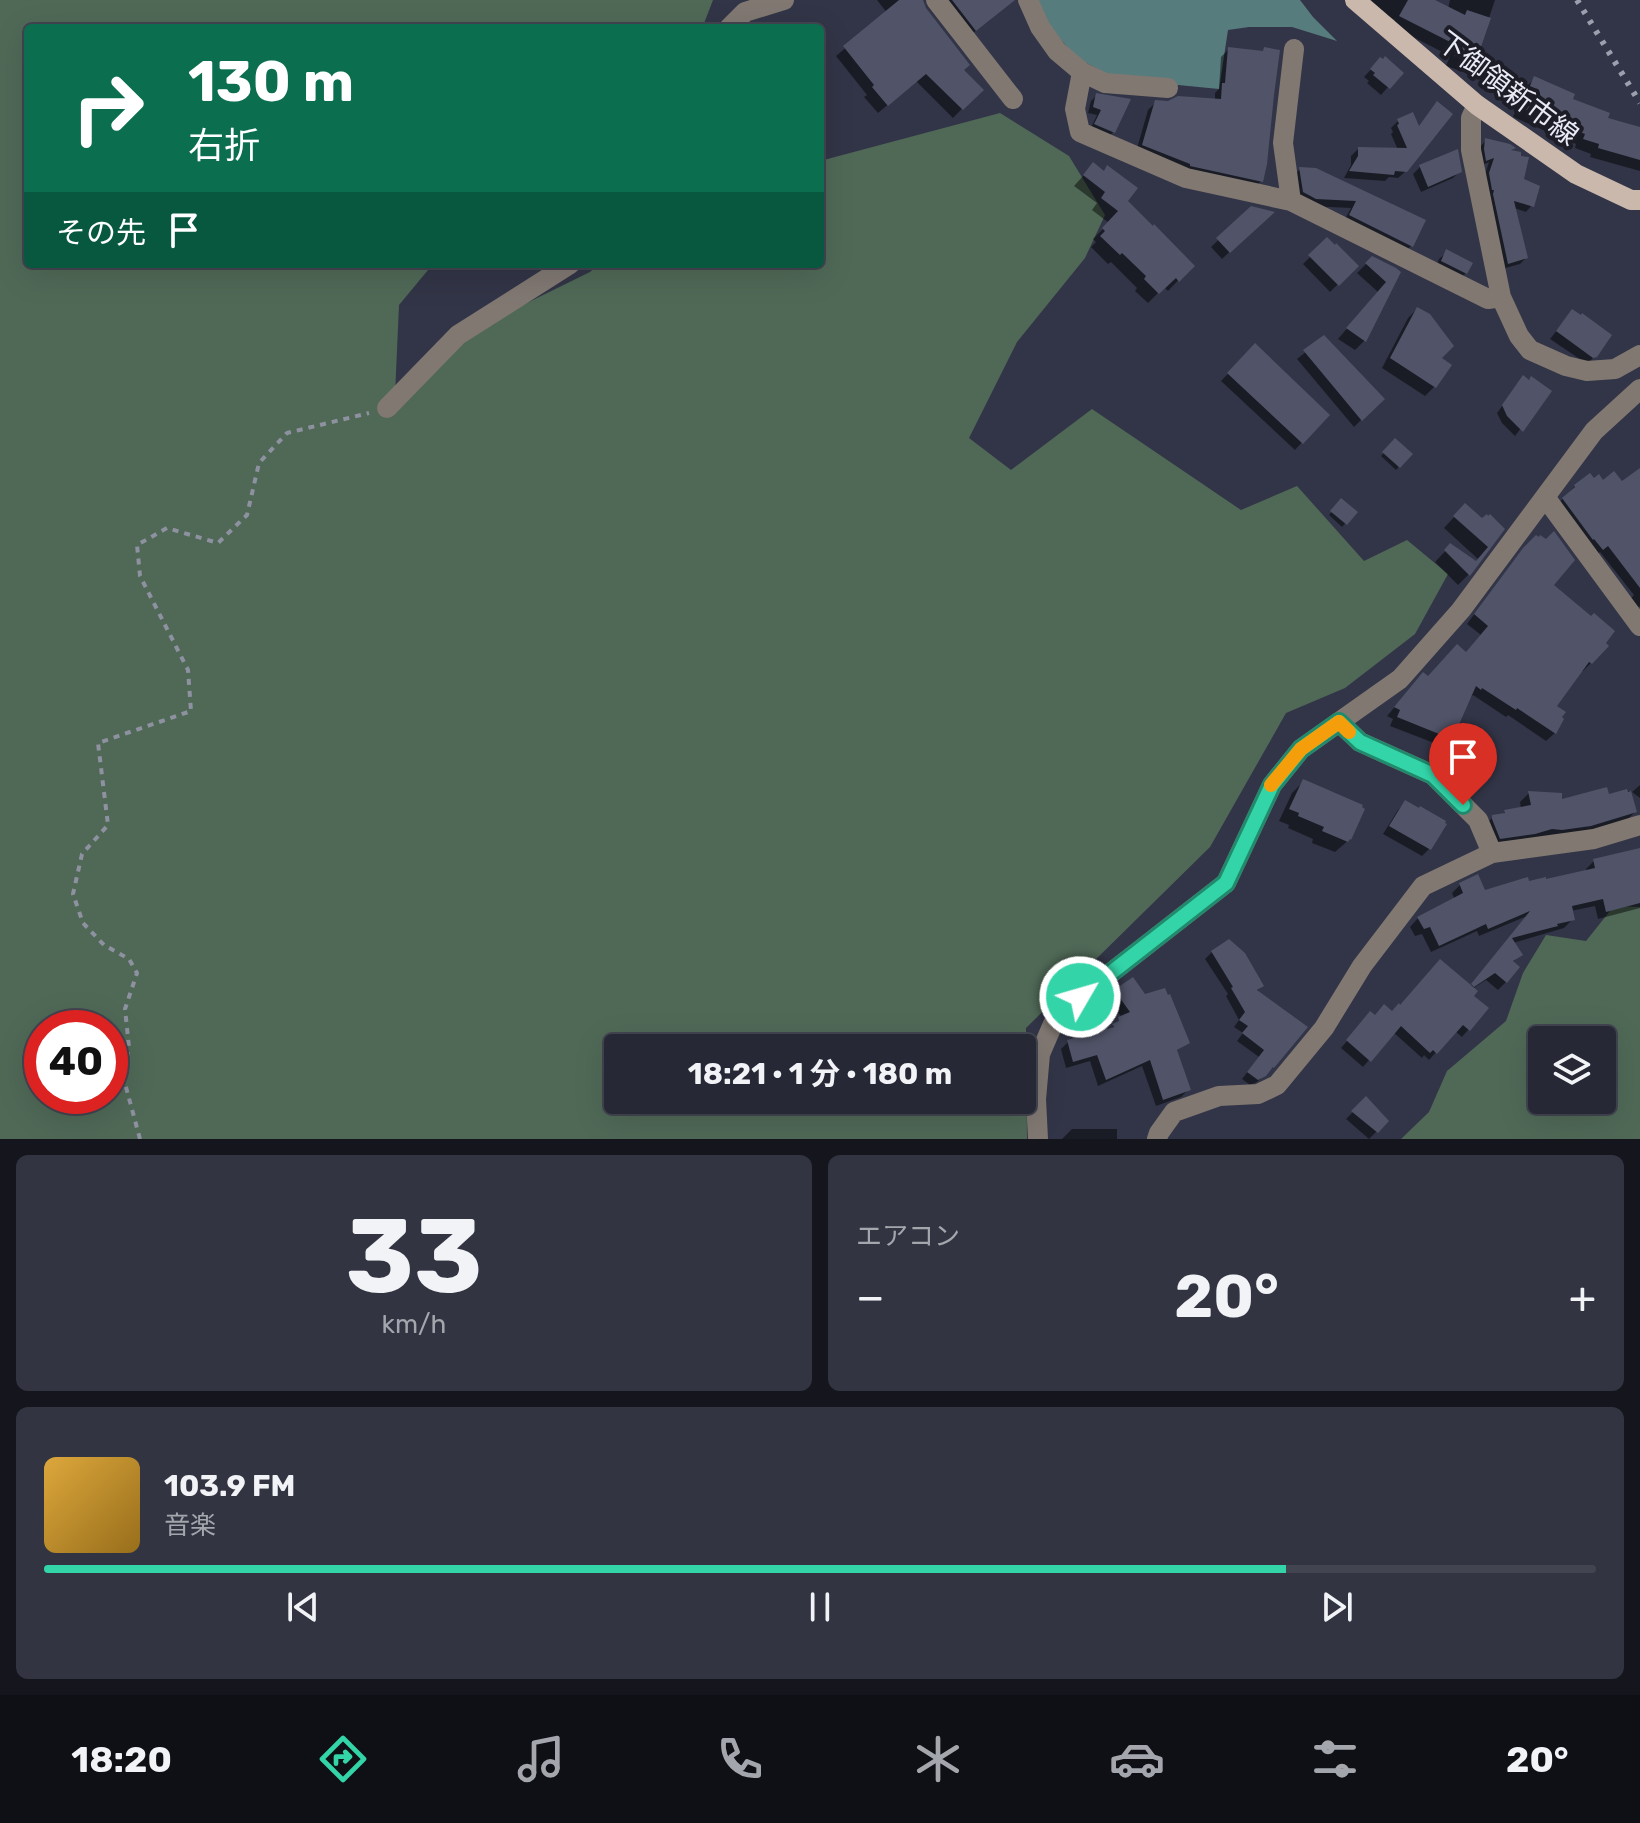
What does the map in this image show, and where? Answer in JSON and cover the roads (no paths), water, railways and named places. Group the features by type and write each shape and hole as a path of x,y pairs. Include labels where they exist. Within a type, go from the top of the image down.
{"main road":[{"name":"下御領新市線","path":"1355,0 1477,105 1576,174 1631,200 1640,200"}],"street":[{"path":"733,24 745,12 784,0"},
{"path":"936,0 1013,99"},
{"path":"1028,0 1040,27 1057,51 1082,72 1105,83 1168,88"},
{"path":"1291,201 1283,143 1294,49"},
{"path":"1082,72 1075,109 1080,132 1186,178 1291,201 1488,299 1501,297"},
{"path":"1477,105 1471,118 1471,150 1501,297 1519,336 1530,350 1587,371 1615,369 1640,355"},
{"path":"387,408 458,335 564,268"},
{"path":"1038,1139 1036,1099 1040,1054 1053,1024 1080,997 1226,883 1272,785 1301,749 1400,679 1461,610 1594,431 1640,389"},
{"path":"1545,497 1640,626"},
{"path":"1339,722 1360,742 1433,775 1478,820 1492,853"},
{"path":"1157,1139 1174,1112 1219,1096 1258,1094 1277,1085 1324,1028 1362,966 1423,886 1492,853 1594,839 1640,825"}],"railway":[{"path":"1577,0 1640,103"}]}
